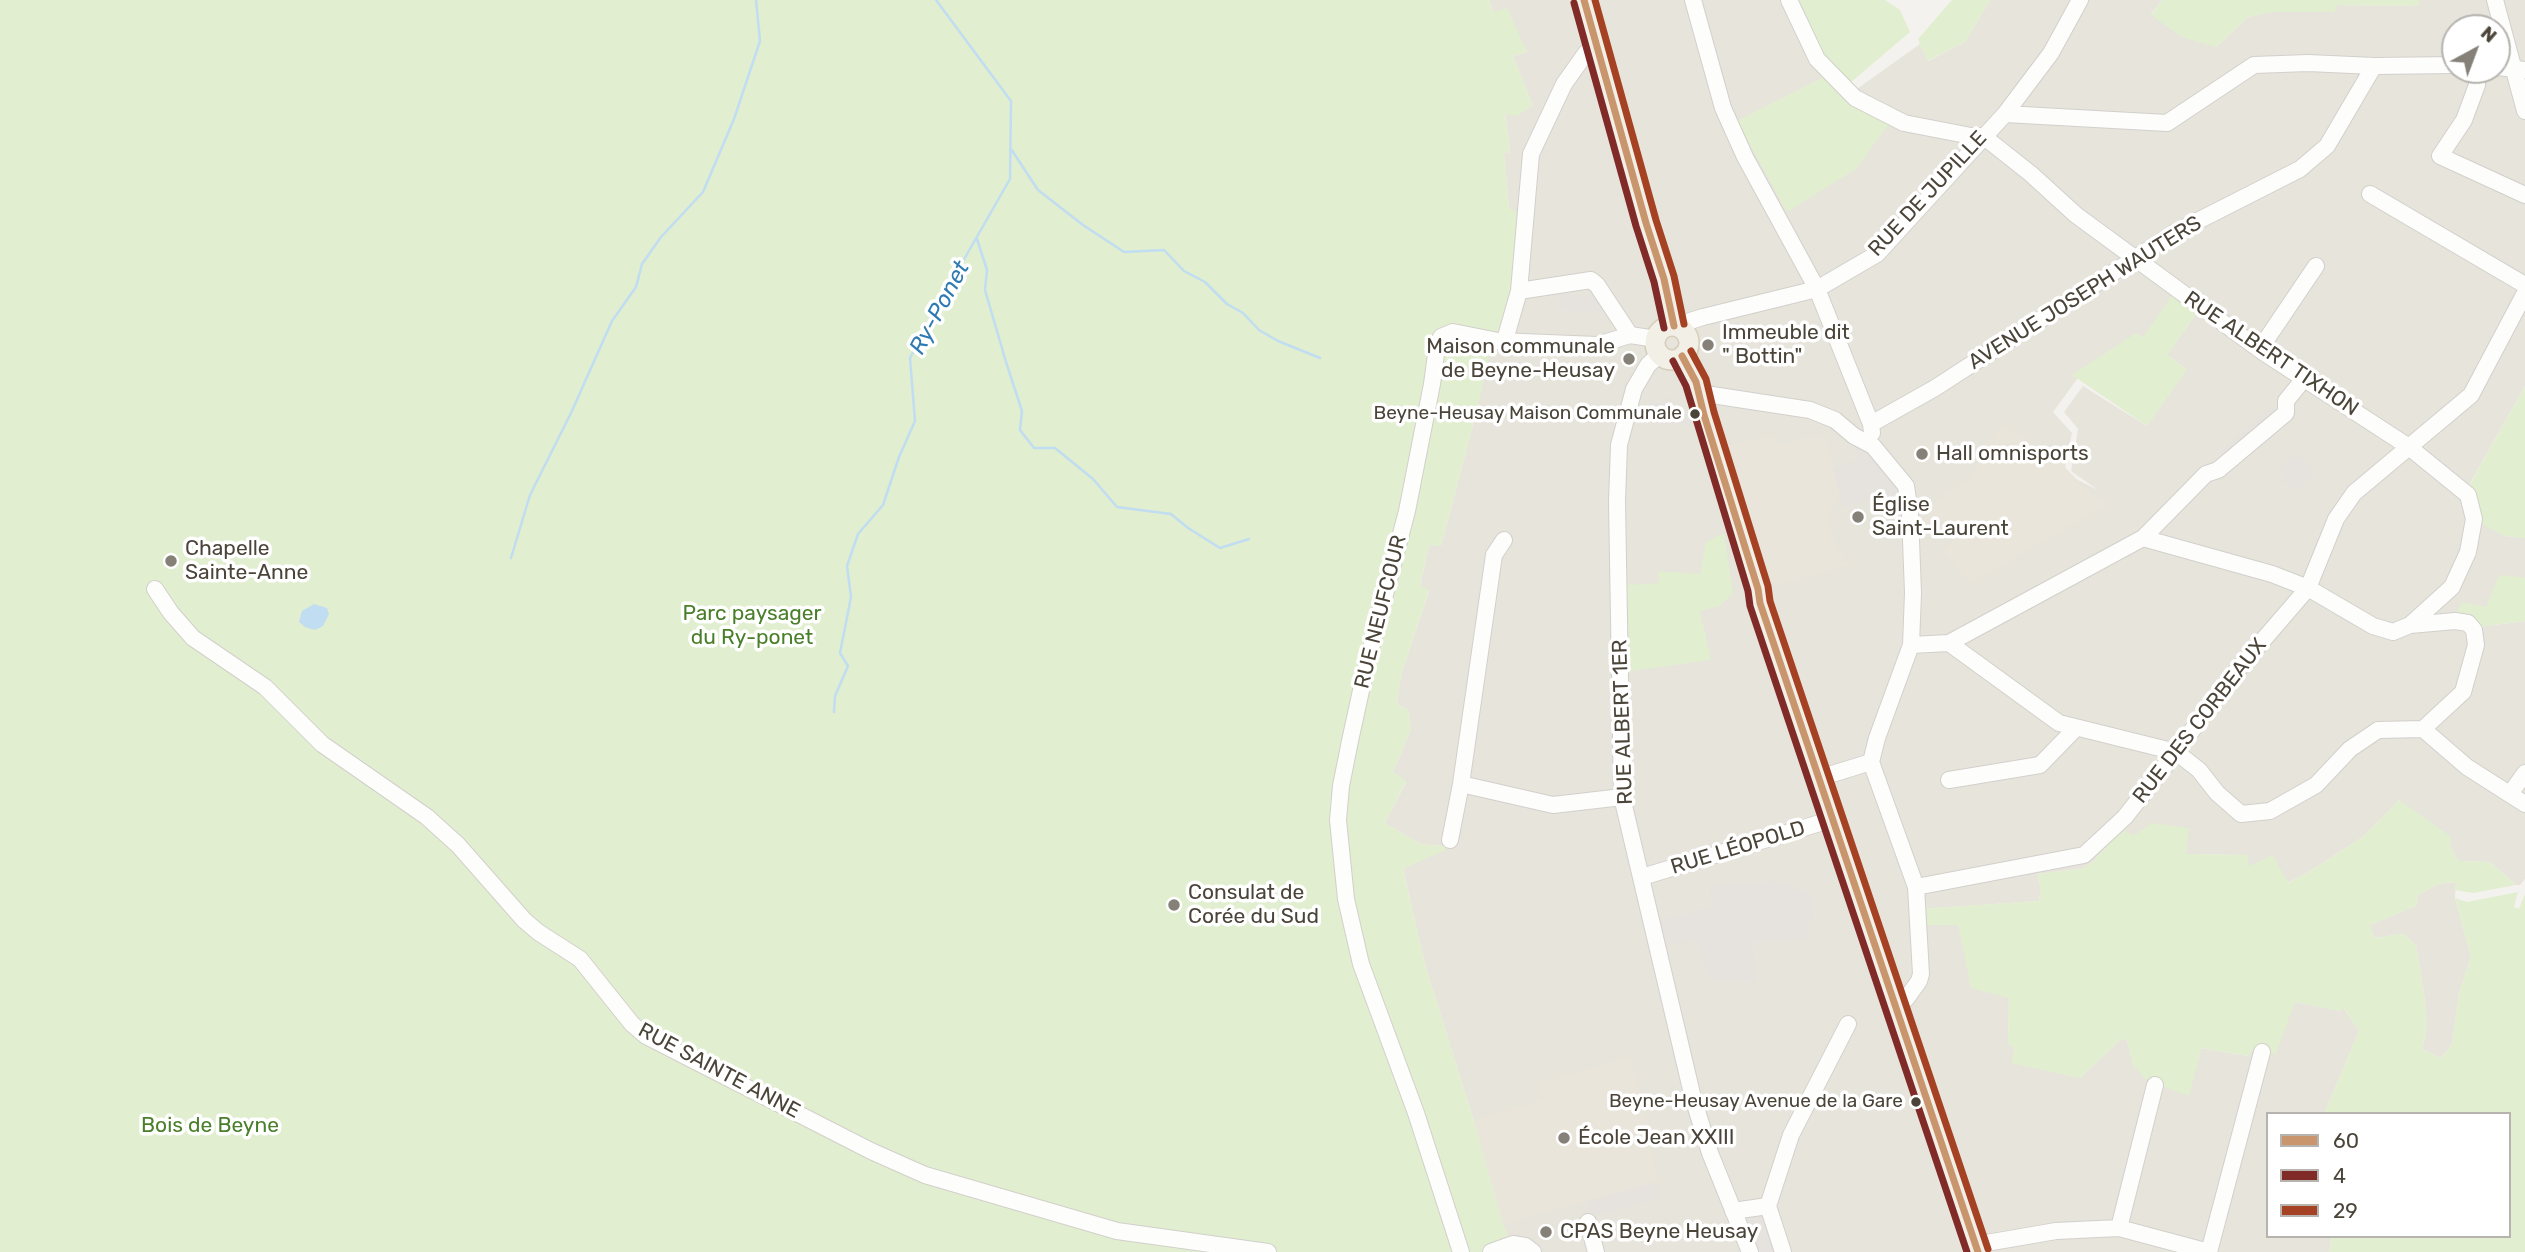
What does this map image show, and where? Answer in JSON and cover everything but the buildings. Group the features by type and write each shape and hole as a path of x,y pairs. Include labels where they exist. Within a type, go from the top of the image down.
{"main road":[{"path":"1584,0 1672,329 1670,359 1682,356 1694,376 1756,580 1760,603 1976,1248"}],"street":[{"path":"1693,0 1723,108 1745,157 1816,289 1871,424 1873,446"},
{"path":"1789,0 1817,59 1855,98 1903,123 1983,136"},
{"name":"RUE DE JUPILLE","path":"1672,329 1816,289 1877,254 2005,114 2051,53 2080,0"},
{"path":"2495,0 2525,111"},
{"path":"1505,340 1519,291 1531,154 1564,84 1586,53 1597,48"},
{"path":"2005,114 2167,124 2254,65 2441,65"},
{"name":"AVENUE JOSEPH WAUTERS","path":"1871,424 1936,388 2174,233 2300,169 2327,146 2374,66"},
{"path":"2477,84 2464,120 2440,156 2525,195"},
{"name":"RUE ALBERT TIXHON","path":"1983,136 2031,174 2076,215 2263,352 2409,447"},
{"path":"2370,194 2525,285"},
{"path":"2263,352 2266,340 2316,266"},
{"path":"1519,291 1591,280 1630,335 1672,329"},
{"name":"RUE DES CORBEAUX","path":"1916,887 2084,855 2125,817 2233,675 2308,588 2336,519 2354,493 2471,395 2525,293"},
{"name":"RUE ALBERT 1ER","path":"1672,329 1634,389 1619,445 1616,502 1622,797 1690,1091 1710,1153 1750,1252"},
{"name":"RUE NEUFCOUR","path":"1461,1252 1416,1113 1361,964 1346,899 1338,820 1341,786 1367,663 1415,471 1441,337 1450,332 1488,340 1598,345 1630,335"},
{"path":"1911,645 1949,643 2143,538 2206,474 2218,470 2286,413 2286,401 2304,380"},
{"path":"1699,393 1810,410 1835,420 1854,436 1873,446 1906,486 1909,495 1913,593 1911,645 1871,762 1916,887 1921,974 1906,999 1895,1004"},
{"path":"2409,447 2468,495 2474,519 2468,552 2452,587 2410,625"},
{"path":"2143,538 2272,574 2308,588 2373,626 2393,632 2410,625 2455,621 2468,623 2474,630 2476,645 2463,692 2423,729"},
{"path":"1450,840 1461,784 1494,555 1504,540"},
{"name":"RUE SAINTE ANNE","path":"155,589 193,638 265,687 322,744 427,817 458,845 524,919 538,932 580,959 632,1024 646,1036 860,1145 925,1175 1117,1231 1268,1252"},
{"path":"1949,643 2059,723 2176,752 2199,770 2217,793 2241,814 2270,811 2316,785 2350,749 2378,730 2423,729 2468,767 2525,804"},
{"path":"1949,780 2040,765 2076,729"},
{"path":"1819,778 1871,762"},
{"path":"2510,794 2525,773"},
{"path":"1461,784 1553,804 1622,797"},
{"name":"RUE LÉOPOLD","path":"1642,877 1833,819"},
{"path":"1783,1252 1768,1206 1791,1135 1848,1024"},
{"path":"1976,1248 2056,1231 2119,1228 2209,1252 2262,1052"},
{"path":"2119,1228 2154,1085"},
{"path":"1733,1212 1768,1206"},
{"path":"1588,1222 1596,1252"},
{"path":"1492,1251 1513,1244 1525,1246 1533,1252"}],"shaded area":[{"path":"1489,0 1796,0 1854,91 1920,44 1928,61 1965,42 1990,0 2163,0 2151,14 2216,47 2248,17 2272,12 2335,12 2335,5 2419,6 2419,0 2525,0 2525,386 2467,489 2479,504 2480,522 2505,536 2525,538 2525,578 2486,607 2478,627 2525,621 2525,879 2520,885 2516,885 2490,862 2458,861 2451,847 2399,800 2364,836 2287,883 2248,866 2247,855 2185,854 2132,836 2122,829 2094,861 2081,869 2037,874 2041,889 2039,901 1921,909 1921,925 1958,925 2009,998 2008,1044 2015,1047 2012,1062 2080,1078 2121,1039 2127,1040 2133,1065 2202,1048 2248,1056 2253,1049 2270,1054 2295,1002 2341,1011 2343,1007 2359,1031 2325,1112 2266,1112 2266,1238 2332,1238 2329,1252 1507,1252 1510,1241 1425,965 1403,868 1450,847 1420,844 1385,823 1406,782 1393,772 1411,729 1408,710 1397,704 1401,675 1429,591 1420,586 1429,545 1441,546 1477,410 1479,343 1509,209 1504,153 1510,152 1505,113 1533,106 1513,56 1527,52 1493,12","holes":["1823,78 1848,103 1888,124 1738,121","2198,311 2167,355 2186,369 2147,426 2083,386 2064,412 2078,429 2071,471 2098,490 2064,473 2072,433 2053,412 2078,378 2073,376"]},
{"path":"1559,294 1598,297 1607,312 1558,310"},
{"path":"1670,395 1675,400 1670,408 1673,412 1691,415 1693,425 1663,424 1658,414 1644,409 1649,400 1666,404"},
{"path":"2272,406 2278,413 2226,459 2220,453"},
{"path":"2000,425 2052,454 2094,497 2107,504 1970,583 1943,550 1959,535 1924,523 1929,506 1971,477"},
{"path":"1772,436 1776,445 1805,438 1825,438 1841,495 1828,519 1833,538 1848,565 1772,586 1729,445"},
{"path":"1849,438 1896,480 1904,501 1905,518 1885,522 1878,498 1844,508 1833,469 1859,460"},
{"path":"2296,454 2315,472 2297,492 2282,480 2287,473 2280,467"},
{"path":"1774,881 1799,888 1801,893 1808,890 1815,919 1808,922 1808,939 1752,942 1757,981 1724,982 1709,979 1696,940 1664,947 1658,921 1713,907 1709,886"},
{"path":"2456,882 2455,898 2471,956 2459,994 2452,1045 2441,1058 2422,1049 2427,1027 2416,945 2403,934 2374,938 2370,925 2416,906 2418,895 2438,884"},
{"name":"École Jean XXIII","path":"1630,1057 1642,1099 1658,1180 1503,1224 1474,1121 1543,1100 1538,1084"},
{"path":"1657,1183 1661,1198 1590,1217 1586,1202"},
{"path":"1762,1212 1774,1252 1756,1252 1742,1216"}],"green space":[{"name":"Parc paysager du Ry-ponet","path":"0,0 1489,0 1493,12 1507,8 1527,52 1513,56 1533,106 1517,116 1505,114 1510,152 1504,153 1509,208 1521,214 1515,285 1502,329 1479,343 1490,353 1477,410 1441,546 1429,545 1420,585 1429,590 1401,675 1397,704 1408,710 1411,729 1393,772 1406,781 1385,823 1420,844 1452,847 1403,869 1425,965 1510,1241 1494,1252 0,1252"},
{"path":"1796,0 1885,0 1900,10 1910,32 1850,83 1818,49"},
{"path":"1952,0 1990,0 1965,42 1927,61 1918,39"},
{"path":"2163,0 2419,0 2419,6 2336,5 2335,12 2272,12 2248,17 2216,47 2182,37 2151,15"},
{"path":"1824,77 1848,103 1889,124 1856,169 1787,212 1737,121"},
{"path":"2173,294 2198,311 2167,355 2187,370 2147,426 2072,375 2136,333 2143,337"},
{"path":"2525,386 2525,538 2505,536 2480,522 2479,504 2467,490"},
{"path":"1724,533 1733,593 1720,606 1700,611 1711,660 1630,671 1627,585 1659,583 1658,571 1700,574 1706,542"},
{"path":"2499,575 2525,578 2525,621 2478,627 2453,619 2462,602 2486,607"},
{"path":"2399,800 2450,836 2451,847 2458,861 2490,862 2516,885 2473,893 2455,890 2455,882 2438,884 2418,895 2416,906 2370,925 2374,938 2403,934 2416,945 2427,1027 2422,1049 2441,1058 2452,1045 2459,994 2471,956 2455,898 2467,902 2518,892 2514,907 2519,909 2525,894 2525,1252 2329,1252 2332,1238 2511,1238 2511,1112 2325,1112 2359,1031 2344,1008 2341,1011 2295,1002 2276,1053 2253,1049 2249,1056 2202,1048 2189,1096 2148,1081 2133,1066 2127,1040 2121,1039 2080,1078 2011,1063 2015,1048 2008,1044 2009,998 1971,988 1958,925 1920,925 1920,909 2039,901 2041,889 2037,874 2081,869 2094,861 2122,828 2133,836 2152,823 2189,828 2186,854 2247,855 2249,866 2273,855 2288,883 2364,836"}],"water":[{"path":"314,604 327,608 329,614 323,626 315,630 299,622 302,611"}],"waterway":[{"path":"511,558 530,495 571,413 612,321 636,287 642,264 661,237 703,192 734,119 760,41 756,0"},
{"name":"Ry-Ponet","path":"834,712 835,696 848,666 840,653 851,597 847,566 858,534 883,505 899,457 915,421 910,358 1010,179 1011,101 936,0"},
{"path":"1011,149 1038,190 1083,225 1124,252 1164,250 1184,271 1205,282 1259,330 1320,358"},
{"path":"977,239 987,270 985,290 1022,411 1020,430 1034,448 1055,448 1093,479 1117,507 1171,514 1220,548 1249,539"}],"transit line":[{"name":"60","path":"1584,0 1664,279 1674,326"},
{"name":"29","path":"1595,0 1674,276 1684,324"},
{"name":"4","path":"1574,3 1654,282 1664,328"},
{"name":"29","path":"1691,351 1706,379 1768,586 1770,601 1988,1249"},
{"name":"60","path":"1682,356 1696,382 1760,603 1978,1252"},
{"name":"4","path":"1673,361 1686,386 1748,591 1750,606 1967,1252"}],"place":[{"name":"Immeuble dit \" Bottin\"","path":"1708,345"},
{"name":"Maison communale de Beyne-Heusay","path":"1629,359"},
{"name":"Beyne-Heusay Maison Communale","path":"1695,414"},
{"name":"Hall omnisports","path":"1922,454"},
{"name":"Église Saint-Laurent","path":"1858,517"},
{"name":"Chapelle Sainte-Anne","path":"171,561"},
{"name":"Consulat de Corée du Sud","path":"1174,905"},
{"name":"Beyne-Heusay Avenue de la Gare","path":"1916,1102"},
{"name":"École Jean XXIII","path":"1564,1138"},
{"name":"CPAS Beyne Heusay","path":"1546,1232"}],"park label":[{"name":"Bois de Beyne","path":"210,1126"}]}
